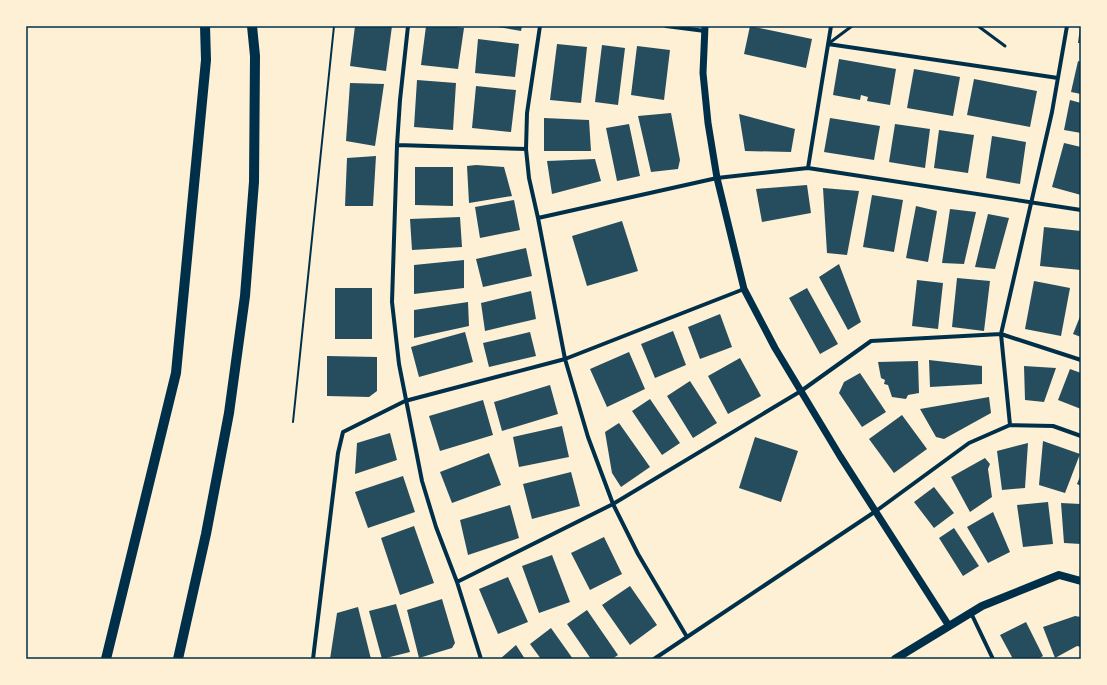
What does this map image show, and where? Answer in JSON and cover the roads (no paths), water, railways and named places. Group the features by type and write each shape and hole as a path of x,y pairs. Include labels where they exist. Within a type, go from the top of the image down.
{"highway":[{"path":"106,659 176,373 206,60 204,26"},
{"path":"178,659 206,534 229,413 245,296 254,182 255,56 252,26"}],"main road":[{"path":"895,659 982,606 1059,575 1081,581"}],"street":[{"path":"408,26 400,100 392,302 399,364 422,481 436,527 457,582 481,659"},
{"path":"540,26 528,113 526,149 529,178 565,359 588,437 613,504 638,554 687,637"},
{"path":"666,26 705,28 703,73 704,95 717,178 744,289 775,348 801,391 949,626"},
{"path":"808,168 832,26"},
{"path":"1010,425 1001,334 1052,112 1067,26"},
{"path":"828,44 1058,78"},
{"path":"398,145 526,149"},
{"path":"538,218 717,178 808,168 1081,210"},
{"path":"313,659 338,453 343,432 406,401 565,359 744,289"},
{"path":"457,582 613,504 801,391 871,341 1001,334 1081,360"},
{"path":"654,659 876,511 969,443 1010,425 1053,426 1081,436"},
{"path":"971,613 993,659"}],"lane":[{"path":"828,44 852,26"},
{"path":"978,26 1005,46"}]}
